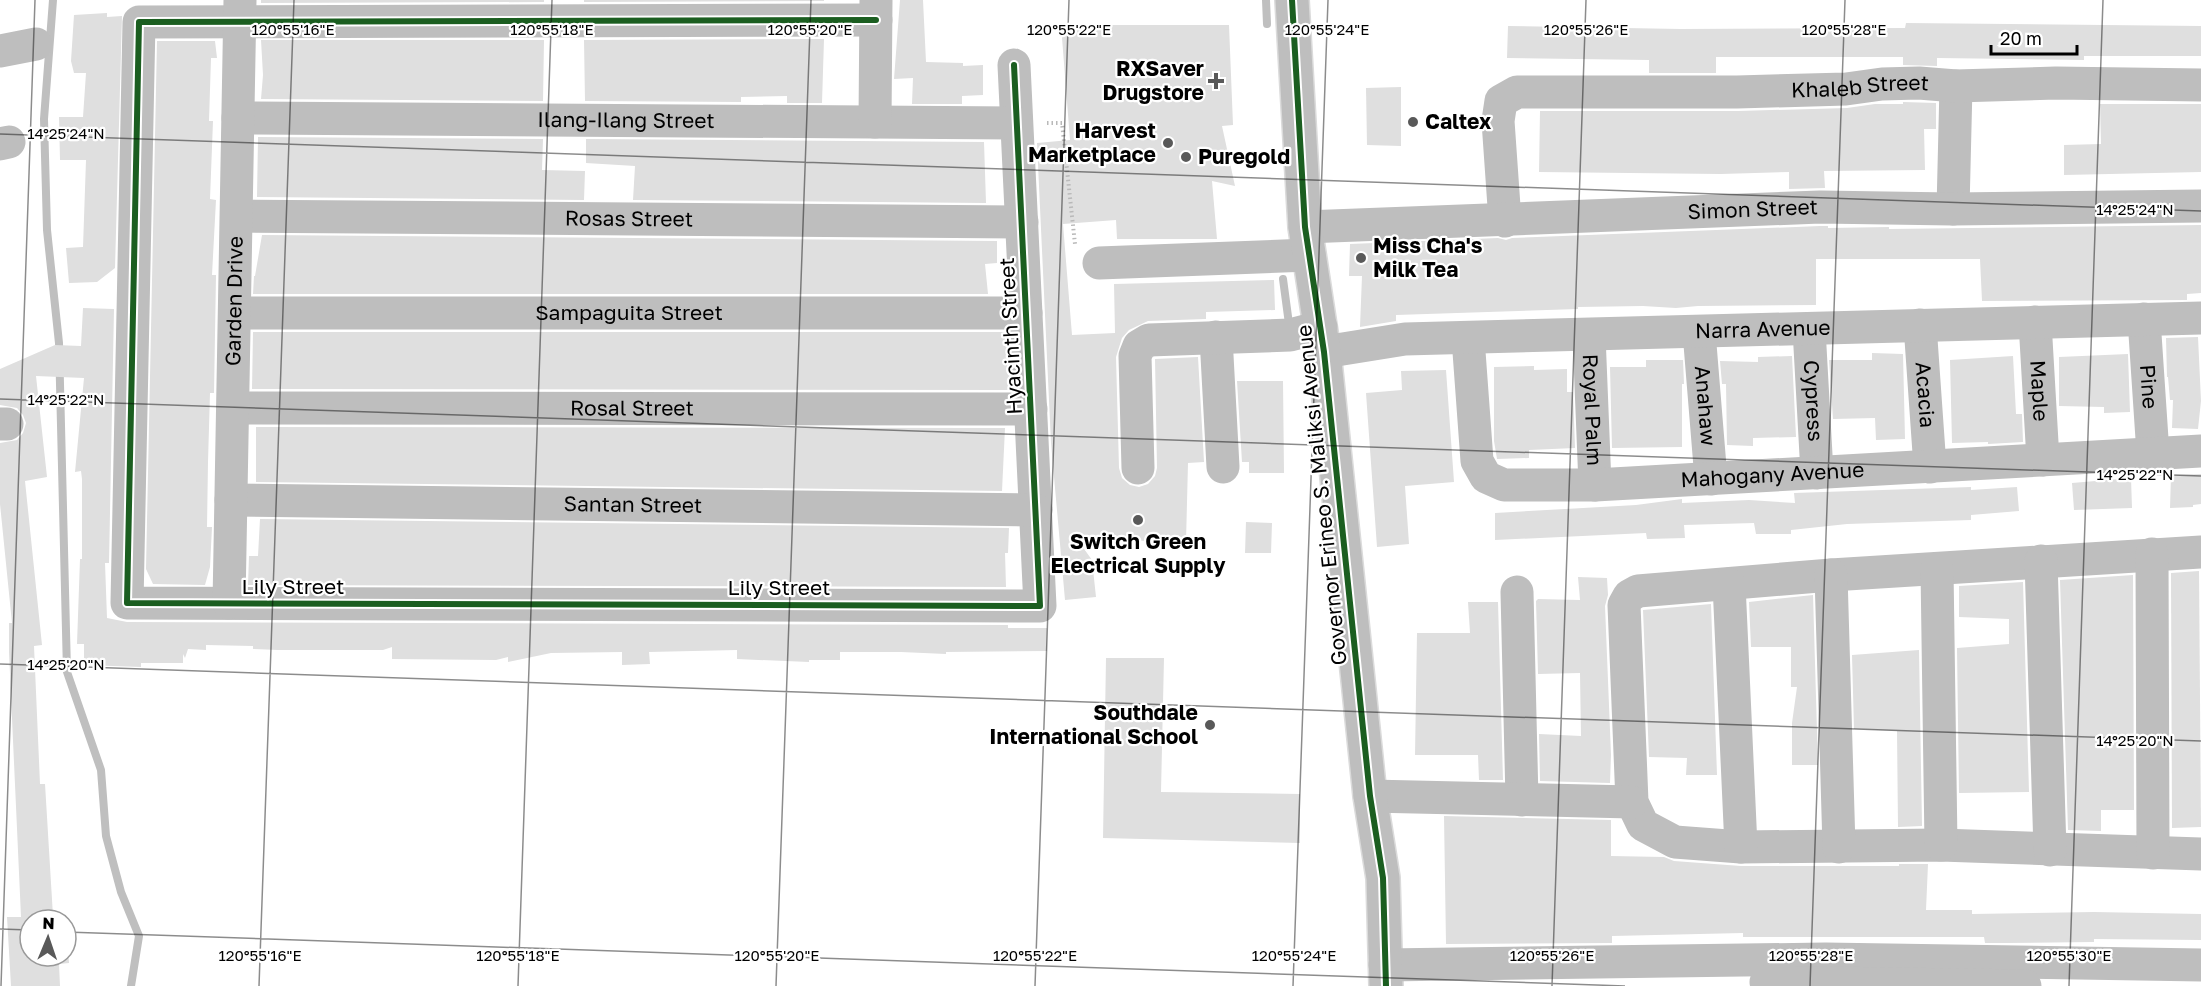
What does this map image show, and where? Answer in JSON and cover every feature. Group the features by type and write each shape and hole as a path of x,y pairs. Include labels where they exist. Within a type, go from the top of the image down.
{"street":[{"name":"Governor Erineo S. Maliksi Avenue","path":"1292,0 1307,241 1322,340 1370,796 1383,878 1385,975"},
{"path":"240,11 876,10 875,122"},
{"name":"Lily Street","path":"240,11 139,22 127,603 1040,606"},
{"name":"Garden Drive","path":"230,603 240,11"},
{"path":"0,51 36,44"},
{"name":"Hyacinth Street","path":"1014,65 1040,606"},
{"name":"Khaleb Street","path":"1504,221 1498,121 1501,101 1517,92 1737,92 1846,89 1882,84 1919,83 1956,86 2056,83 2201,85"},
{"path":"1953,209 1956,86"},
{"name":"Ilang-Ilang Street","path":"238,118 1016,123"},
{"name":"Simon Street","path":"1099,263 1504,221 1676,212 1820,207 1953,209 2201,206"},
{"name":"Rosas Street","path":"237,216 1022,222"},
{"name":"Sampaguita Street","path":"235,313 1026,313"},
{"name":"Narra Avenue","path":"1138,468 1135,356 1139,346 1149,340 1290,334 1322,340 1468,338 2201,318"},
{"name":"Pine","path":"2144,320 2153,454"},
{"name":"Maple","path":"2035,322 2043,460"},
{"name":"Acacia","path":"1920,326 1930,467"},
{"name":"Cypress","path":"1809,329 1817,473"},
{"name":"Anahaw","path":"1699,332 1711,479"},
{"name":"Royal Palm","path":"1589,335 1595,486"},
{"path":"1216,337 1223,467"},
{"name":"Mahogany Avenue","path":"1468,338 1477,461 1486,477 1504,485 1595,486 2201,451"},
{"name":"Rosal Street","path":"233,408 1031,409"},
{"name":"Santan Street","path":"231,500 1036,510"},
{"path":"2201,552 1831,575 1638,591 1629,596 1624,605 1632,802 1642,825 1676,842 1741,847 1941,845 2201,854"},
{"path":"2152,554 2153,853"},
{"path":"2041,561 2050,850"},
{"path":"1937,568 1941,845"},
{"path":"1831,575 1839,847"},
{"path":"1729,584 1741,847"},
{"path":"1517,592 1522,800"},
{"path":"1370,796 1632,802"},
{"path":"1385,975 2025,978 2147,975 2201,965"},
{"path":"1463,986 1542,976"}],"path":[{"path":"1016,123 1062,123 1077,264 1099,263"}],"building":[{"path":"261,0 544,0 544,2 261,3"},
{"path":"584,0 824,0 824,1 584,2"},
{"path":"900,0 923,0 926,62 963,63 963,66 983,65 983,95 962,96 962,104 912,104 913,78 894,79"},
{"path":"107,13 107,17 122,16 115,268 97,282 69,283 66,248 83,247 86,160 60,160 59,117 83,117 86,73 74,73 71,61 74,15"},
{"path":"1906,23 2201,26 2201,56 2084,56 2084,60 1937,58 1937,66 1903,65 1903,57 1716,57 1716,73 1649,73 1649,60 1507,58 1508,26 1681,29 1905,28"},
{"path":"1061,25 1229,25 1233,125 1222,126 1235,186 1212,181 1217,239 1117,239 1116,220 1063,224 1072,335 1115,333 1114,284 1274,280 1275,310 1206,312 1206,319 1148,321 1129,330 1122,338 1116,357 1119,468 1122,478 1130,485 1139,487 1148,484 1155,476 1157,468 1155,359 1198,357 1204,462 1188,463 1186,542 1077,539 1092,560 1096,597 1065,600 1051,443 1037,143 1070,140"},
{"path":"824,39 822,103 787,103 787,96 741,97 741,102 585,101 584,40"},
{"path":"261,40 544,40 543,101 261,99 263,75"},
{"path":"157,41 215,41 217,58 211,58 209,121 213,121 210,199 216,200 212,275 216,275 214,393 210,393 208,462 207,527 212,527 210,567 205,585 153,584 146,569"},
{"path":"1401,87 1401,146 1367,145 1366,88"},
{"path":"1903,102 1936,103 1936,129 1924,129 1925,170 1824,171 1825,188 1789,189 1789,172 1721,174 1539,172 1540,111 1738,111 1847,108 1875,104 1903,104"},
{"path":"2100,104 2201,104 2201,172 2064,175 2064,145 2101,144"},
{"path":"258,137 543,139 542,170 585,171 584,200 257,197"},
{"path":"586,139 984,142 986,203 633,200 635,166 586,163"},
{"path":"2201,225 2201,293 2187,294 2187,300 1982,301 1980,259 1816,259 1816,305 1676,308 1578,307 1578,309 1396,315 1396,321 1360,327 1362,276 1349,276 1350,244 1498,238 1506,240 1820,226 1828,226 1828,228 1889,227 1889,229"},
{"path":"262,235 997,241 997,263 985,264 988,294 253,294"},
{"path":"83,308 114,309 109,563 105,563 107,618 127,622 1008,625 1008,628 1047,628 1047,651 946,652 946,654 840,652 840,660 809,660 809,662 737,659 737,650 649,652 650,664 622,665 622,652 551,653 508,662 508,657 496,660 392,659 392,647 383,650 278,650 253,649 253,646 206,645 206,650 188,649 185,658 183,654 183,663 141,663 141,667 84,665 84,644 77,644 80,559 82,559 82,479 81,471 75,472 84,378 36,376 47,477 25,481 42,645 34,646 40,784 45,784 53,908 21,908 9,652 9,623 12,623 0,504 0,443 17,440 23,433 26,423 17,408 0,405 0,369 55,345 81,346"},
{"path":"253,332 1008,332 1011,390 252,389"},
{"path":"2198,337 2201,401 2198,429 2172,428 2173,400 2170,400 2167,377 2166,338"},
{"path":"1872,353 1903,354 1905,439 1876,440 1875,418 1833,419 1829,360 1872,360"},
{"path":"2128,354 2130,412 2104,413 2104,407 2059,406 2059,357"},
{"path":"1792,356 1796,437 1753,438 1753,446 1727,445 1726,384 1722,384 1720,361 1758,362 1758,357"},
{"path":"2013,356 2016,414 2022,414 2023,442 1952,443 1950,360"},
{"path":"1646,360 1683,360 1682,447 1612,448 1610,367 1646,367"},
{"path":"1534,366 1534,370 1567,369 1567,392 1573,392 1575,448 1529,450 1529,458 1497,459 1494,441 1494,367"},
{"path":"1446,370 1454,482 1405,486 1409,544 1377,547 1366,393 1402,390 1401,371"},
{"path":"1237,381 1283,381 1284,473 1249,473 1249,462 1242,462"},
{"path":"256,427 1005,428 1002,491 256,482"},
{"path":"2201,474 2201,504 2193,505 2193,507 2170,508 2171,475"},
{"path":"2131,478 2132,508 2074,510 2072,483"},
{"path":"1971,487 1971,490 2017,487 2019,511 1971,515 1971,520 1847,524 1791,530 1791,534 1756,534 1754,523 1684,525 1685,538 1647,539 1646,533 1495,540 1495,513 1636,505 1682,499 1682,503 1749,500 1795,503 1794,493"},
{"path":"260,519 1009,528 1008,553 1005,553 1006,587 248,585 249,556 258,556"},
{"path":"1246,522 1272,523 1271,553 1245,553"},
{"path":"2199,571 2201,827 2172,828 2171,573"},
{"path":"2133,575 2134,810 2101,810 2101,831 2068,830 2060,580"},
{"path":"1578,577 1607,578 1608,595 1605,606 1610,783 1540,781 1539,734 1581,736 1580,673 1538,674 1536,601 1538,599 1580,600"},
{"path":"2023,582 2029,792 1959,793 1957,648 2009,644 2009,619 1959,617 1959,586"},
{"path":"1813,595 1818,765 1792,765 1792,723 1797,687 1791,687 1791,647 1751,647 1749,602"},
{"path":"1468,602 1498,602 1503,780 1479,780 1478,755 1415,755 1417,633 1470,633"},
{"path":"1711,604 1717,775 1686,775 1687,758 1649,757 1643,610"},
{"path":"1919,650 1922,826 1898,827 1897,731 1854,729 1852,655"},
{"path":"1106,658 1164,658 1161,792 1300,794 1300,843 1103,838"},
{"path":"1444,816 1611,820 1611,856 1664,857 1674,861 1741,866 1928,864 1926,910 1972,910 1972,914 2094,912 2201,914 2201,940 2094,939 2094,942 1985,943 1984,937 1743,937 1743,933 1612,936 1612,943 1446,944"},
{"path":"7,917 18,917 18,968 59,968 60,986 11,986"}],"waterway":[{"path":"53,0 44,119 47,230 59,343 67,672 101,770 106,836 121,892 139,936 131,986"},
{"path":"1266,0 1267,24"},
{"path":"1283,279 1289,324"}],"cycle path":[{"path":"1292,0 1305,227 1324,352 1370,796 1383,878 1386,986"},
{"path":"876,20 139,22 127,603 1040,606 1014,65"}],"place":[{"name":"RXSaver Drugstore","path":"1216,81"},
{"name":"Caltex","path":"1413,122"},
{"name":"Harvest Marketplace","path":"1168,143"},
{"name":"Puregold","path":"1186,157"},
{"name":"Miss Cha's Milk Tea","path":"1361,258"},
{"name":"Switch Green Electrical Supply","path":"1138,520"},
{"name":"Southdale International School","path":"1210,725"}]}
